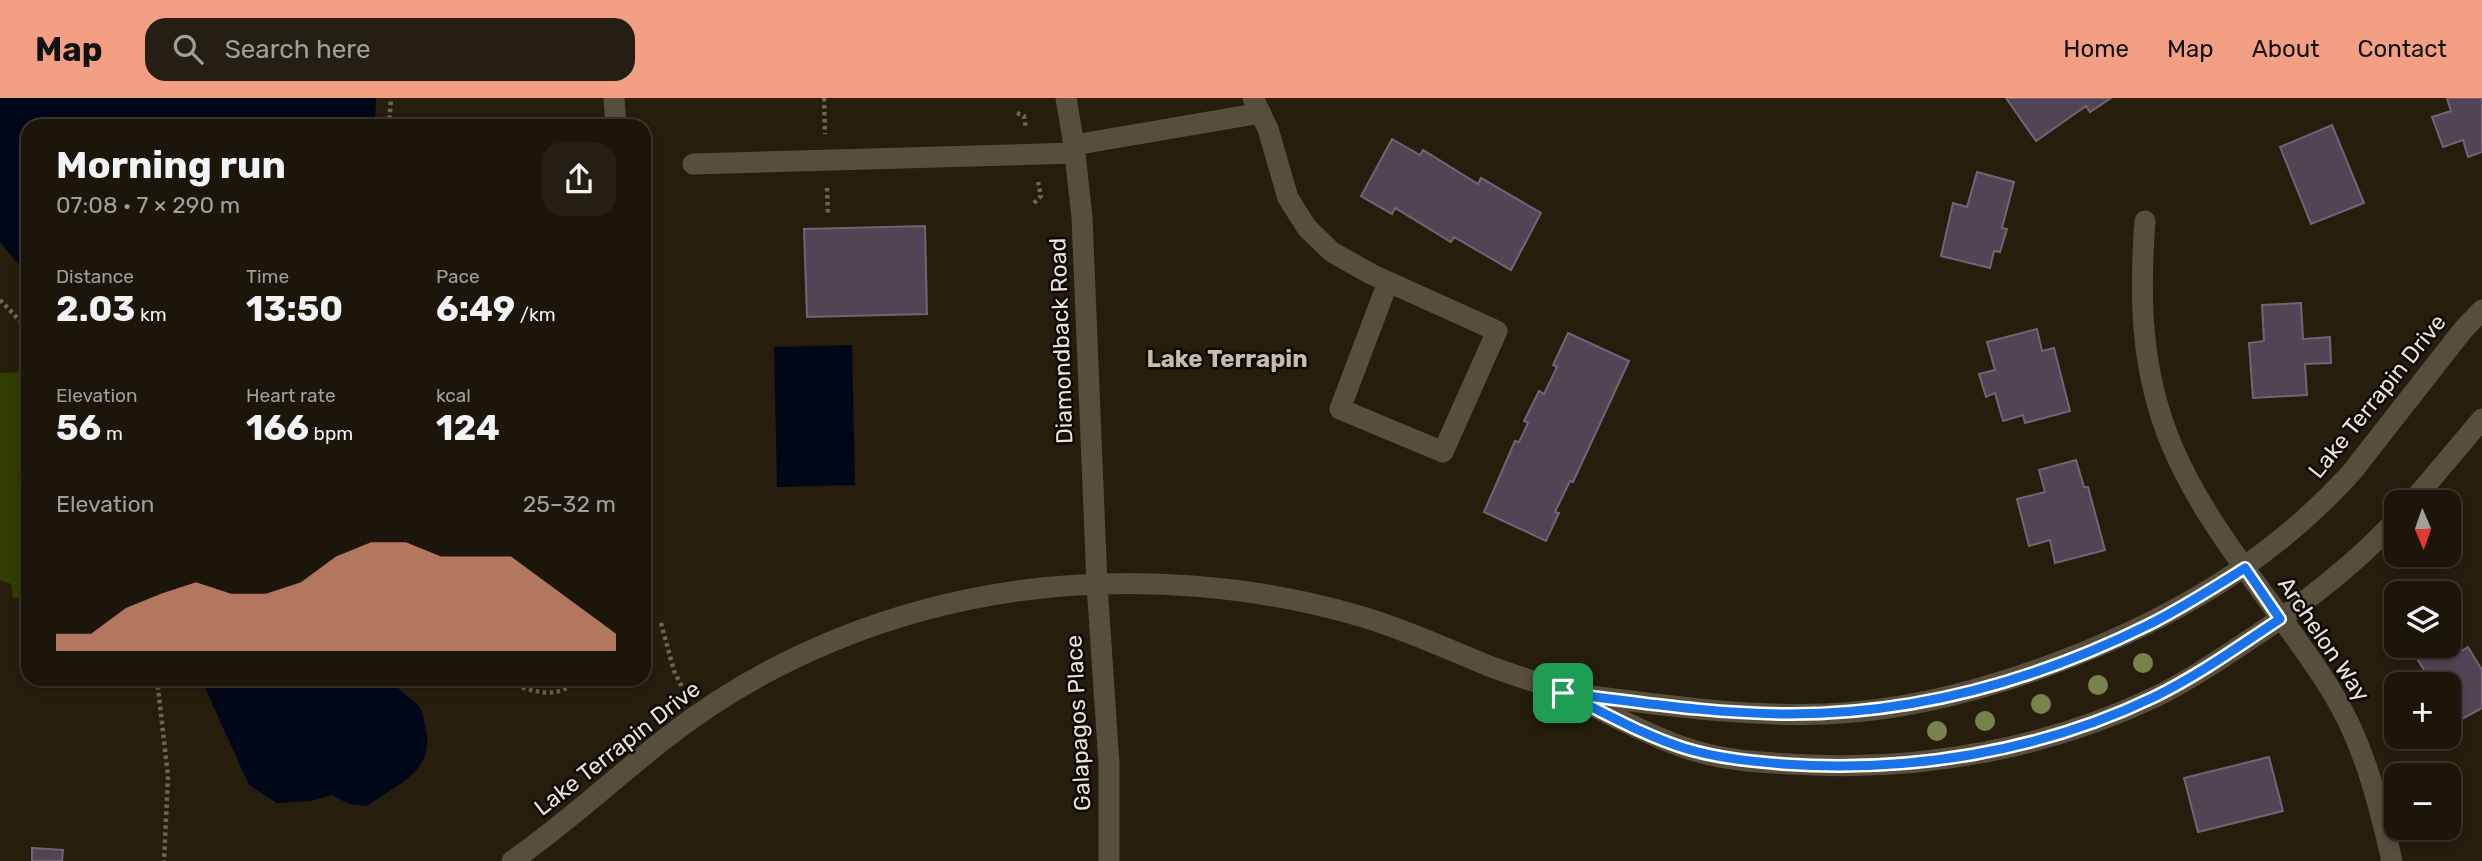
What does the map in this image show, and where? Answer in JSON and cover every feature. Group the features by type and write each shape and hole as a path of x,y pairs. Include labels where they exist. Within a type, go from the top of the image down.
{"street":[{"path":"614,98 616,119"},
{"name":"Diamondback Road","path":"1066,98 1075,149 1082,217 1097,584"},
{"path":"693,164 1075,149 1257,106 1268,129 1288,198 1307,228 1332,252 1388,282 1497,331 1443,452 1340,409 1388,282"},
{"name":"Archelon Way","path":"2145,222 2140,281 2144,341 2153,388 2172,445 2198,499 2329,688 2358,741 2378,799 2392,861"},
{"name":"Lake Terrapin Drive","path":"1563,693 1742,713 1827,713 1903,705 1990,687 2101,646 2149,625 2245,568 2282,539 2332,494 2482,310"},
{"path":"2422,490 2482,419"},
{"name":"Lake Terrapin Drive","path":"512,861 555,831 668,736 735,690 806,652 881,622 948,604 1017,591 1097,584 1232,591 1281,597 1399,629 1563,693 1681,747 1733,759 1828,766 1944,759 2018,744 2116,714 2188,679 2280,619 2327,586 2384,531"},
{"name":"Galapagos Place","path":"1097,584 1109,764 1109,861"}],"path":[{"path":"390,119 391,98"},
{"path":"0,300 21,322"},
{"path":"661,623 674,671 682,687"},
{"path":"158,686 168,776 164,861"},
{"path":"520,686 551,693 562,692 569,686"}],"green space":[{"path":"21,369 21,474 18,475 21,505 21,598 13,598 11,584 0,580 0,373 17,372"}],"water":[{"path":"0,98 376,98 375,119 21,119 21,268 0,242"},
{"path":"852,345 855,485 777,487 774,347"},
{"path":"204,686 397,686 421,710 427,741 420,765 402,783 367,806 349,804 332,795 311,801 277,803 249,785"}],"building":[{"path":"2006,98 2111,98 2090,112 2086,106 2036,141"},
{"path":"2447,98 2482,98 2482,152 2468,157 2463,140 2443,147 2432,117 2451,111"},
{"path":"2332,125 2364,203 2311,224 2280,147"},
{"path":"1392,139 1420,155 1423,150 1478,184 1481,178 1541,213 1511,270 1454,237 1451,242 1395,208 1392,214 1361,196"},
{"path":"1977,172 2014,182 2002,228 2007,229 2000,252 1994,251 1990,268 1941,256 1953,203 1967,207"},
{"path":"925,226 927,314 807,317 804,229"},
{"path":"2301,303 2303,339 2330,337 2331,363 2305,364 2307,395 2253,398 2249,343 2264,341 2262,305"},
{"path":"2037,329 2042,351 2054,348 2070,411 2025,423 2023,415 2003,421 1995,393 1986,397 1979,374 1995,370 1987,342"},
{"path":"1568,333 1629,361 1573,482 1570,481 1555,512 1559,513 1546,541 1484,512 1515,441 1519,442 1528,423 1524,421 1539,391 1544,394 1557,367 1553,365"},
{"path":"2076,460 2084,487 2088,487 2105,550 2055,563 2050,540 2029,546 2017,499 2045,492 2039,470"},
{"path":"2468,647 2482,670 2482,708 2461,719 2461,672 2421,672 2424,670 2416,658 2461,658 2461,651"},
{"path":"2269,757 2283,811 2198,832 2184,778"},
{"path":"32,848 63,850 62,861 32,861"}],"district":[{"name":"Lake Terrapin","path":"1227,359"}],"route":[{"path":"2245,568 2280,619 2188,679 2116,714 2018,744 1944,759 1828,766 1743,761 1681,747 1563,693 1742,713 1827,713 1903,705 1990,687 2101,646 2149,625 2245,568"}]}
